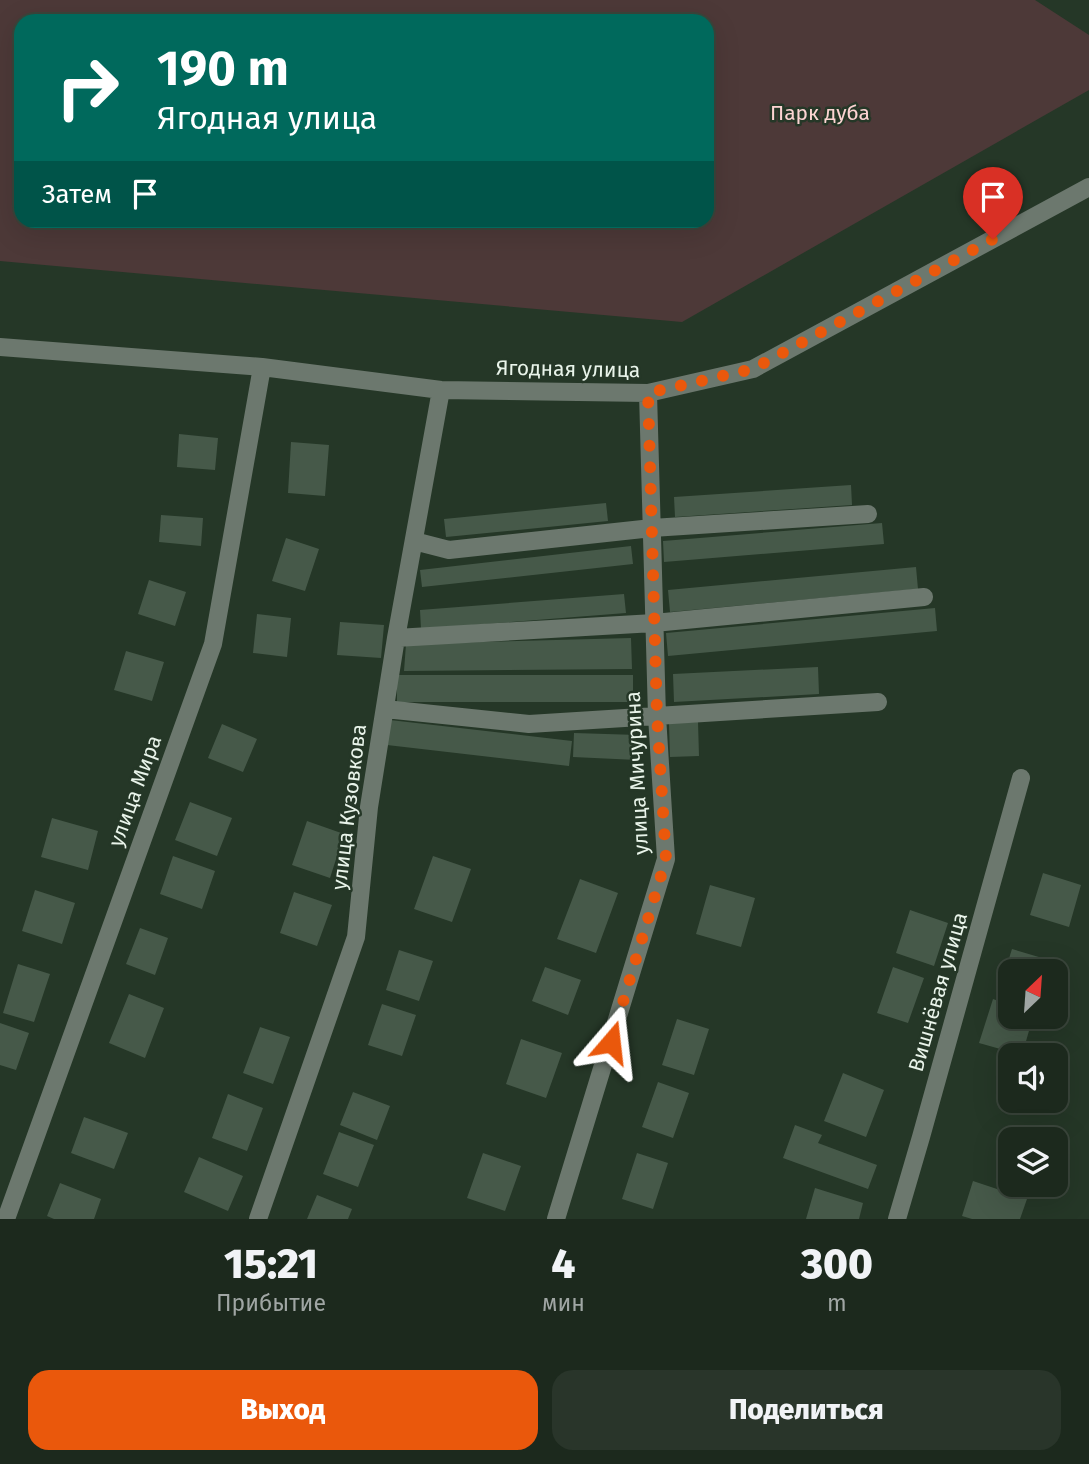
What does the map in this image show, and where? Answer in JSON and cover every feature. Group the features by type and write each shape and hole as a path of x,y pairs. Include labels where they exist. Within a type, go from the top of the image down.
{"street":[{"name":"Ягодная улица","path":"0,347 262,367 441,390 648,393 753,369 1089,187"},
{"name":"улица Мира","path":"6,1219 213,644 262,367"},
{"name":"улица Кузовкова","path":"258,1219 356,936 369,807 396,638 441,390"},
{"name":"улица Мичурина","path":"556,1219 666,859 657,716 648,393"},
{"path":"414,541 449,550 652,528 868,514"},
{"path":"396,638 654,623 924,597"},
{"path":"385,709 529,724 878,702"},
{"name":"Вишнёвая улица","path":"897,1219 1021,778"}],"green space":[{"name":"Парк дуба","path":"0,0 1035,0 1089,35 1089,90 682,322 0,261"}],"building":[{"path":"179,434 218,438 215,470 177,467"},
{"path":"291,442 329,445 325,496 288,493"},
{"path":"851,485 852,505 675,517 674,497"},
{"path":"606,503 608,521 446,537 444,519"},
{"path":"161,515 203,518 201,546 159,542"},
{"path":"882,523 884,544 664,562 663,541"},
{"path":"286,538 319,549 305,591 272,581"},
{"path":"631,546 633,564 422,587 420,570"},
{"path":"916,567 918,589 670,612 668,590"},
{"path":"149,580 186,592 175,626 138,614"},
{"path":"624,594 626,613 421,629 420,610"},
{"path":"935,608 937,631 668,656 666,633"},
{"path":"257,614 291,618 287,657 253,653"},
{"path":"340,622 384,625 381,658 337,655"},
{"path":"631,638 632,669 404,671 406,644"},
{"path":"126,651 164,662 152,701 114,690"},
{"path":"818,667 819,694 674,702 673,674"},
{"path":"397,675 633,675 633,702 397,702"},
{"path":"390,720 572,741 569,766 387,745"},
{"path":"698,722 699,756 670,757 669,723"},
{"path":"222,724 257,739 243,772 208,758"},
{"path":"574,733 638,735 637,760 573,757"},
{"path":"190,802 232,818 217,856 175,840"},
{"path":"52,818 98,831 88,870 41,857"},
{"path":"307,821 344,834 330,878 292,865"},
{"path":"173,856 215,871 202,909 160,894"},
{"path":"433,856 471,869 452,922 414,909"},
{"path":"1043,873 1081,885 1069,927 1030,915"},
{"path":"580,879 618,893 596,953 557,939"},
{"path":"710,885 755,898 741,947 696,934"},
{"path":"35,890 75,903 62,944 22,931"},
{"path":"294,892 332,905 317,946 280,933"},
{"path":"910,910 948,923 934,966 896,953"},
{"path":"140,928 168,938 155,975 126,964"},
{"path":"1012,949 1046,959 1009,959"},
{"path":"399,950 433,961 419,1001 386,990"},
{"path":"18,964 50,974 34,1022 3,1013"},
{"path":"545,967 581,980 568,1015 532,1001"},
{"path":"893,967 924,978 908,1023 877,1013"},
{"path":"129,994 164,1008 145,1058 109,1043"},
{"path":"993,999 998,1001 998,1029 1030,1029 1025,1043 998,1043 998,1048 979,1043"},
{"path":"382,1004 416,1015 402,1056 368,1045"},
{"path":"677,1019 709,1029 694,1075 662,1065"},
{"path":"0,1023 29,1033 16,1070 0,1065"},
{"path":"260,1027 290,1037 273,1084 243,1073"},
{"path":"521,1039 562,1053 546,1098 506,1084"},
{"path":"843,1073 884,1090 866,1137 824,1121"},
{"path":"658,1082 689,1093 673,1138 642,1127"},
{"path":"353,1092 390,1106 377,1140 340,1125"},
{"path":"228,1094 263,1108 247,1151 212,1138"},
{"path":"84,1117 128,1133 114,1169 71,1153"},
{"path":"795,1125 822,1135 818,1143 877,1165 868,1189 783,1158"},
{"path":"339,1132 374,1145 358,1187 323,1174"},
{"path":"483,1153 521,1166 505,1211 467,1198"},
{"path":"637,1153 668,1163 653,1209 622,1199"},
{"path":"199,1157 243,1176 228,1211 184,1192"},
{"path":"973,1181 998,1189 998,1197 1027,1199 1020,1219 972,1219 962,1216"},
{"path":"60,1183 101,1199 94,1219 54,1219 47,1216"},
{"path":"815,1188 863,1203 859,1219 806,1219"},
{"path":"317,1195 352,1209 348,1219 307,1219"}],"route":[{"path":"611,1042 666,859 657,716 648,393 753,369 993,239"}]}
